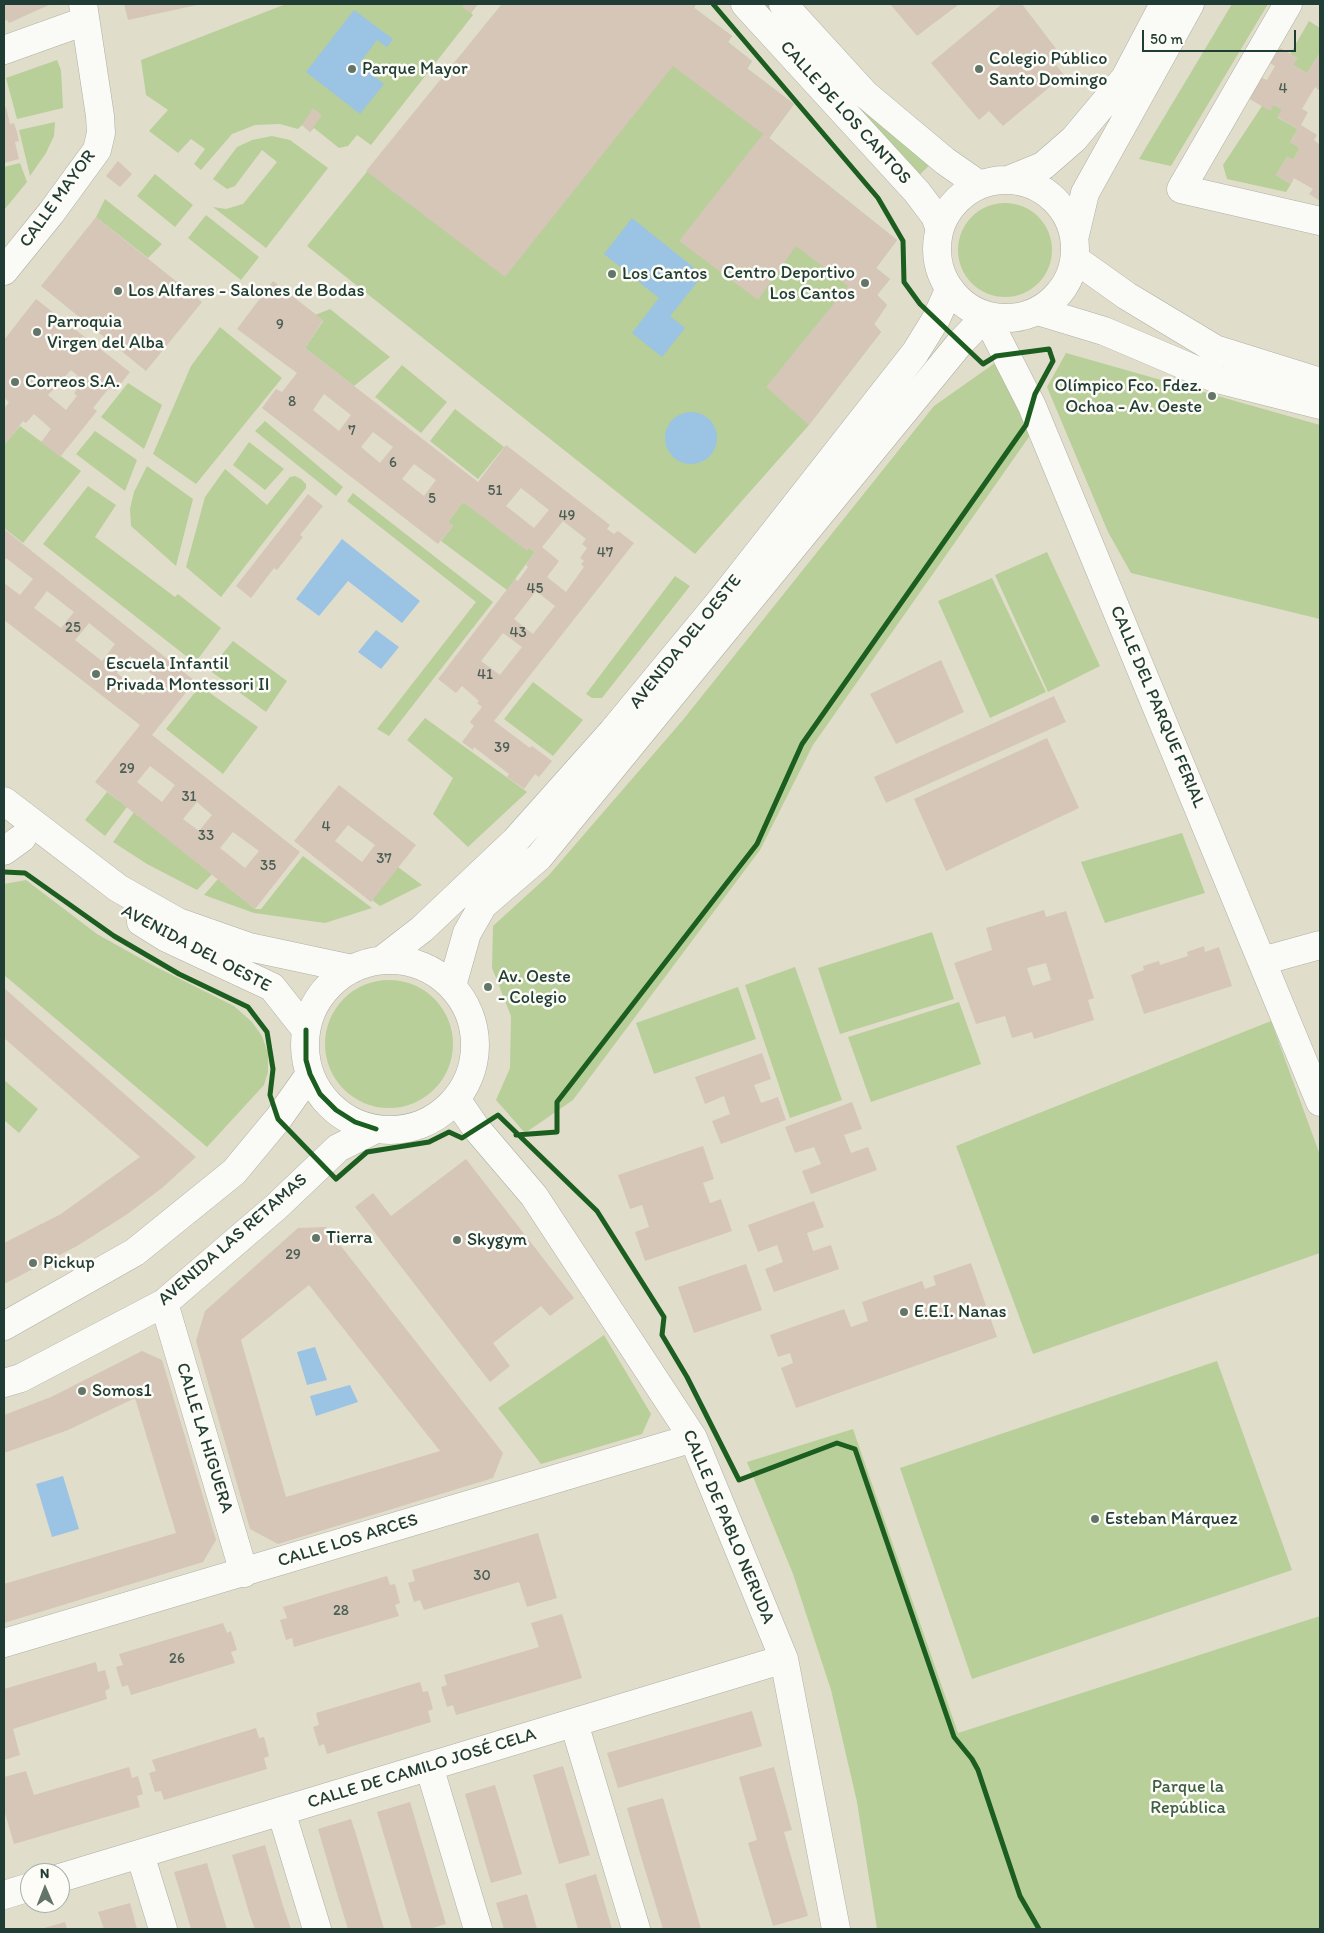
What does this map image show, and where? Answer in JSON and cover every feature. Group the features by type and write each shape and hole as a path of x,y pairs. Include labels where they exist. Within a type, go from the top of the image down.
{"street":[{"name":"CALLE DE LOS CANTOS","path":"744,4 917,192 935,216 939,227"},
{"name":"CALLE DE LOS CANTOS","path":"783,4 865,94 946,161 978,184"},
{"path":"1164,4 1125,78 1074,139 1043,166 1011,179 978,184 954,201 939,227 937,256 939,270 949,290 966,306 986,316 1009,318 1032,312 1056,298 1068,280 1085,193 1190,4"},
{"path":"1288,4 1181,189 1320,221"},
{"path":"4,50 84,12"},
{"name":"CALLE MAYOR","path":"4,271 51,213 96,150 102,133 84,12"},
{"path":"1011,179 1040,187 1063,207 1075,247 1157,315 1215,350 1320,382"},
{"name":"AVENIDA DEL OESTE","path":"382,960 422,929 515,841 613,731 722,599 915,353 936,319 949,290"},
{"path":"1017,375 1019,347 1032,312"},
{"path":"1032,312 1104,331 1217,379 1320,405"},
{"name":"AVENIDA DEL OESTE","path":"452,986 467,933 483,905 539,857 960,343 986,316"},
{"name":"CALLE DEL PARQUE FERIAL","path":"986,316 1032,406 1320,1102"},
{"name":"AVENIDA DEL OESTE","path":"4,801 118,888 178,922 249,947 352,969"},
{"name":"AVENIDA DEL OESTE","path":"10,838 107,902 165,937 272,987 306,1030"},
{"path":"1262,961 1320,945"},
{"path":"382,960 408,962 432,971 452,986 466,1004 474,1029 476,1054 469,1078 456,1099 434,1119 406,1129 376,1129 355,1122 336,1110 320,1094 310,1074 305,1045 306,1030 315,1006 331,984 352,969 382,960"},
{"path":"4,1326 135,1252 234,1172 278,1119 310,1074"},
{"name":"CALLE DE PABLO NERUDA","path":"456,1099 476,1128 534,1196 693,1438 784,1659 794,1698 836,1929"},
{"name":"AVENIDA LAS RETAMAS","path":"4,1383 21,1378 164,1303 276,1207 338,1148 376,1129"},
{"name":"CALLE LA HIGUERA","path":"164,1303 244,1572"},
{"name":"CALLE LOS ARCES","path":"4,1643 693,1438"},
{"name":"CALLE DE CAMILO JOSÉ CELA","path":"70,1875 784,1659"},
{"path":"574,1723 636,1929"},
{"path":"430,1766 478,1929"},
{"path":"281,1811 317,1929"},
{"path":"140,1854 163,1929"},
{"path":"4,1894 20,1890"}],"green space":[{"name":"Parque Mayor","path":"286,4 478,4 471,13 473,15 371,145 357,135 348,146 339,148 314,128 310,132 302,125 298,129 280,124 255,125 232,134 201,170 194,164 205,149 191,139 178,153 149,131 168,110 146,95 141,60"},
{"name":"Los Cantos","path":"502,4 696,4 694,8 732,36 728,42 752,61 747,69 794,104 769,138 897,240 876,268 890,279 877,295 887,305 874,324 881,332 809,425 695,554 307,246"},
{"path":"749,4 774,4 934,161 915,179"},
{"path":"1232,4 1268,4 1171,166 1139,159"},
{"path":"1309,21 1320,28 1320,53 1307,73 1293,65 1297,58 1290,54"},
{"path":"57,60 61,70 63,108 17,119 6,78"},
{"path":"1274,105 1282,109 1278,118 1298,129 1290,142 1300,148 1293,160 1287,157 1276,175 1291,184 1286,192 1227,179 1223,165 1262,106"},
{"path":"55,122 54,136 46,153 30,176 19,130"},
{"path":"272,136 290,140 328,168 266,248 213,207 226,209 243,204 277,162 262,150 235,186 227,189 213,179 237,147 252,140"},
{"path":"20,163 27,182 4,210 4,167"},
{"path":"155,174 193,205 175,227 137,196"},
{"path":"105,199 162,244 148,258 96,217"},
{"path":"1005,203 1023,206 1038,217 1049,232 1052,250 1049,268 1038,283 1023,294 1005,297 987,294 972,283 961,268 958,250 961,232 972,217 987,206"},
{"path":"206,215 259,257 241,280 188,238"},
{"path":"330,309 390,357 354,386 305,348 323,321 315,315"},
{"path":"220,327 282,378 196,484 153,454 191,366"},
{"path":"1066,353 1320,425 1320,619 1131,573 1108,532 1047,387"},
{"path":"995,363 1031,434 813,745 760,850 573,1100 525,1133 496,1100 510,1068 511,1016 492,968 493,926 549,875 682,721 934,406"},
{"path":"402,365 447,402 421,433 375,397"},
{"path":"128,383 162,405 144,449 101,417"},
{"path":"455,409 504,447 478,479 430,441"},
{"path":"265,421 343,487 336,496 255,431"},
{"path":"20,426 81,471 23,543 4,528 4,445"},
{"path":"95,431 137,460 125,491 76,454"},
{"path":"249,442 284,469 265,490 233,465"},
{"path":"147,466 193,499 176,566 131,526 130,509 134,492"},
{"path":"225,469 267,505 290,477 295,476 301,479 306,484 306,488 221,597 186,567 205,497"},
{"path":"88,486 116,505 95,537 175,597 178,594 221,628 195,663 43,544"},
{"path":"353,493 493,602 389,736 377,729 476,602 347,501"},
{"path":"463,502 535,552 507,590 441,541 453,526 448,522"},
{"path":"1047,552 1100,666 1048,692 995,575"},
{"path":"675,576 690,586 602,698 592,698 586,694"},
{"path":"992,578 1046,692 990,718 938,601"},
{"path":"233,641 287,681 266,712 209,670"},
{"path":"533,682 583,720 553,756 504,719"},
{"path":"200,686 258,727 223,774 166,729"},
{"path":"425,718 527,792 468,847 433,814 453,778 407,740"},
{"path":"107,792 127,807 105,836 85,820"},
{"path":"134,812 212,874 197,890 147,864 113,842"},
{"path":"1182,833 1205,893 1105,923 1081,862"},
{"path":"303,856 372,908 325,923 254,913 204,895 218,879 255,909 261,909"},
{"path":"398,867 422,885 380,906 372,900"},
{"path":"26,880 97,934 156,967 234,1006 252,1022 262,1036 268,1053 268,1072 264,1085 207,1147 4,975 4,884"},
{"path":"932,932 954,999 840,1034 818,968"},
{"path":"795,967 842,1100 790,1118 745,985"},
{"path":"389,980 413,985 434,999 448,1020 453,1044 448,1068 434,1089 413,1103 389,1108 365,1103 344,1089 330,1068 325,1044 330,1020 344,999 365,985"},
{"path":"738,987 756,1039 654,1074 636,1023"},
{"path":"959,1002 981,1064 871,1102 848,1037"},
{"path":"1271,1021 1320,1155 1320,1253 1033,1354 956,1146"},
{"path":"4,1080 38,1109 19,1133 4,1120"},
{"path":"604,1335 651,1414 642,1434 541,1464 498,1408"},
{"name":"Esteban Márquez","path":"1217,1361 1292,1570 972,1679 900,1468"},
{"name":"Parque la República","path":"853,1429 958,1733 1320,1616 1320,1929 877,1929 857,1802 831,1690 793,1574 747,1462"}],"water":[{"path":"354,10 393,39 387,47 377,40 359,64 384,84 360,114 306,72"},
{"path":"632,218 703,275 670,316 685,328 662,357 632,333 659,298 604,254"},
{"path":"686,412 696,412 705,416 713,424 717,438 713,452 705,460 696,464 686,464 677,460 669,452 665,443 665,433 669,424 677,416"},
{"path":"342,539 420,601 402,623 348,581 319,616 296,599"},
{"path":"376,630 399,647 381,669 358,652"},
{"path":"315,1347 327,1380 307,1385 297,1352"},
{"path":"350,1385 358,1402 316,1416 310,1396"},
{"path":"63,1476 79,1529 52,1537 36,1484"}],"building":[{"path":"4,4 51,4 9,23 7,20 4,21"},
{"path":"124,4 197,4 197,5 128,20"},
{"path":"464,4 478,4 470,13 462,7"},
{"path":"502,4 696,4 693,7 732,36 727,42 752,61 747,68 794,104 769,138 897,240 876,268 890,279 877,295 887,305 874,324 881,332 809,425 766,387 848,286 796,246 758,300 679,241 763,134 673,66 505,277 366,171"},
{"path":"890,4 957,4 958,5 917,36"},
{"path":"1002,4 1022,4 1060,54 1052,60 1064,75 1003,126 989,111 979,120 931,63"},
{"path":"1280,48 1298,58 1293,65 1307,73 1320,53 1320,91 1315,87 1302,109 1308,112 1301,125 1317,135 1314,140 1320,145 1320,201 1309,194 1313,189 1294,178 1291,184 1276,175 1287,157 1293,160 1300,148 1290,142 1298,129 1277,117 1282,109 1274,105 1270,111 1248,98 1260,77 1267,80 1275,66 1270,63"},
{"path":"6,107 10,124 14,123 17,132 19,141 15,142 19,159 4,163 4,108"},
{"path":"313,108 322,115 310,132 302,125"},
{"path":"118,161 132,174 120,187 106,176"},
{"name":"Los Alfares - Salones de Bodas","path":"96,217 202,302 146,371 41,286"},
{"path":"273,281 323,320 305,348 478,482 506,445 610,525 607,529 614,534 618,531 634,543 494,721 530,748 532,746 552,761 539,777 535,774 524,789 507,777 509,774 474,747 473,750 462,742 474,726 470,722 482,707 477,703 479,701 462,686 456,693 438,679 515,579 518,581 528,567 526,565 535,552 529,548 527,551 463,502 448,522 453,526 438,544 262,408 276,389 282,392 297,373 237,329","holes":["324,394 351,415 339,431 313,410","373,432 393,447 380,463 361,447","414,464 436,480 424,496 402,479","521,488 549,510 534,528 506,506","563,521 586,539 582,544 587,548 580,558 584,561 581,564 584,567 566,592 547,577 559,561 542,547","536,591 555,606 533,634 514,619","503,633 522,647 500,675 481,661"]},
{"path":"36,299 130,372 115,391 110,387 93,408 97,411 60,457 41,442 51,429 34,414 26,423 23,421 4,446 4,409 9,402 4,398 4,340","holes":["71,370 84,381 74,393 77,396 66,410 48,395"]},
{"path":"308,494 323,506 300,535 303,537 277,570 274,568 251,598 236,586"},
{"path":"4,529 195,681 152,735 300,852 255,909 95,782 140,725 4,620 4,583 20,595 33,579 6,558 4,562","holes":["47,591 74,612 61,628 34,608","89,623 115,644 102,661 75,640","130,656 156,678 143,695 117,673","150,766 175,785 162,802 137,782","197,802 212,815 199,831 183,819","233,832 259,851 245,868 220,848"]},
{"path":"941,660 964,712 896,744 870,694"},
{"path":"1054,696 1066,722 886,803 874,777"},
{"path":"1047,738 1079,808 946,871 914,799"},
{"path":"339,785 416,845 371,902 294,841","holes":["348,825 375,845 362,862 335,841"]},
{"path":"1044,910 1046,917 1066,911 1094,998 1088,1000 1094,1020 1034,1039 1032,1032 1012,1038 1005,1016 976,1024 954,963 992,950 986,928","holes":["1046,963 1051,980 1033,986 1027,968"]},
{"path":"1204,946 1205,952 1219,947 1232,986 1144,1014 1131,975 1144,970 1143,966 1159,961 1160,965 1188,956 1187,952"},
{"path":"4,988 196,1157 162,1188 126,1215 77,1246 4,1284 4,1243 61,1214 140,1157 4,1038"},
{"path":"762,1053 771,1079 754,1085 761,1103 778,1097 786,1120 721,1144 712,1121 730,1114 724,1096 705,1104 695,1077"},
{"path":"852,1102 862,1129 844,1135 851,1153 868,1147 877,1170 811,1194 802,1171 821,1164 814,1147 795,1153 785,1127"},
{"path":"703,1146 714,1179 703,1183 710,1203 721,1199 732,1231 645,1261 635,1232 649,1227 642,1205 630,1209 618,1175"},
{"path":"466,1159 574,1298 550,1316 541,1306 493,1343 510,1366 490,1382 355,1207 373,1193 391,1216"},
{"path":"814,1201 824,1227 807,1233 813,1251 831,1245 839,1269 774,1292 765,1269 783,1262 777,1245 758,1252 748,1225"},
{"path":"326,1227 503,1453 493,1478 278,1544 250,1529 196,1341 205,1311 298,1228","holes":["309,1285 440,1451 286,1497 241,1340"]},
{"path":"971,1263 997,1337 796,1408 781,1368 793,1363 790,1353 778,1357 770,1335 844,1309 851,1327 868,1321 862,1302 922,1281 925,1289 936,1285 933,1276"},
{"path":"746,1264 762,1310 694,1333 678,1287"},
{"path":"142,1351 162,1360 216,1540 203,1562 4,1623 4,1584 176,1533 135,1398 68,1430 4,1453 4,1415 51,1397"},
{"path":"538,1533 557,1598 527,1607 519,1582 424,1610 420,1600 414,1602 408,1583 415,1581 412,1570"},
{"path":"387,1576 390,1585 395,1584 400,1603 395,1605 399,1616 294,1647 292,1638 286,1640 280,1620 287,1618 283,1607"},
{"path":"562,1614 582,1678 456,1715 453,1705 447,1707 441,1687 447,1685 444,1675 539,1647 531,1623"},
{"path":"223,1623 227,1633 231,1631 237,1650 231,1652 235,1663 131,1695 128,1685 122,1687 116,1667 123,1665 119,1654"},
{"path":"96,1662 98,1672 105,1670 110,1688 105,1691 107,1699 13,1729 20,1755 4,1760 4,1689"},
{"path":"420,1682 423,1692 428,1691 433,1709 428,1711 431,1722 327,1754 324,1744 319,1746 313,1727 319,1725 316,1713"},
{"path":"752,1711 762,1746 618,1788 607,1753"},
{"path":"256,1728 259,1738 264,1737 269,1756 264,1758 267,1769 164,1800 161,1791 155,1792 149,1773 156,1771 152,1760"},
{"path":"563,1766 590,1855 559,1864 533,1775"},
{"path":"129,1767 132,1778 138,1776 143,1794 137,1796 140,1807 14,1844 4,1810 4,1777 26,1771 34,1795"},
{"path":"774,1767 792,1830 784,1832 808,1916 773,1926 748,1843 757,1840 739,1777"},
{"path":"495,1785 522,1874 491,1883 465,1794"},
{"path":"663,1798 701,1929 663,1929 639,1850 627,1808"},
{"path":"410,1802 446,1924 429,1929 412,1929 377,1812"},
{"path":"351,1819 384,1929 348,1929 336,1890 318,1829"},
{"path":"265,1845 291,1929 255,1929 250,1916 232,1855"},
{"path":"207,1863 227,1929 191,1929 174,1872"},
{"path":"596,1874 612,1929 578,1929 565,1884"},
{"path":"527,1894 537,1929 504,1929 496,1903"},
{"path":"130,1903 137,1929 104,1929 98,1912"},
{"path":"65,1922 67,1929 41,1929"}],"cycle path":[{"path":"516,1135 557,1132 557,1102 757,844 802,744 1026,425 1035,394 1053,361 1049,349 996,356 983,364 920,304 904,282 903,241 878,198 713,4"},
{"path":"4,872 25,873 114,936 179,974 248,1007 267,1032 273,1069 270,1095 278,1119 336,1179 367,1152 429,1142 449,1132 462,1138 498,1115 597,1211 664,1317 662,1335 687,1377 739,1480 837,1443 855,1449 954,1737 972,1759 978,1770 1020,1896 1039,1929"},
{"path":"306,1030 306,1060 310,1074 320,1094 336,1110 355,1122 376,1129"}],"place":[{"name":"Parque Mayor","path":"352,69"},
{"name":"Colegio Público Santo Domingo","path":"979,69"},
{"name":"Los Cantos","path":"612,274"},
{"name":"Centro Deportivo Los Cantos","path":"865,283"},
{"name":"Los Alfares - Salones de Bodas","path":"118,291"},
{"name":"Parroquia Virgen del Alba","path":"37,332"},
{"name":"Correos S.A.","path":"15,382"},
{"name":"Olímpico Fco. Fdez. Ochoa - Av. Oeste","path":"1212,396"},
{"name":"Escuela Infantil Privada Montessori II","path":"96,674"},
{"name":"Av. Oeste - Colegio","path":"488,987"},
{"name":"Tierra","path":"316,1238"},
{"name":"Skygym","path":"457,1240"},
{"name":"Pickup","path":"33,1263"},
{"name":"E.E.I. Nanas","path":"904,1312"},
{"name":"Somos1","path":"82,1391"},
{"name":"Esteban Márquez","path":"1095,1519"}]}
